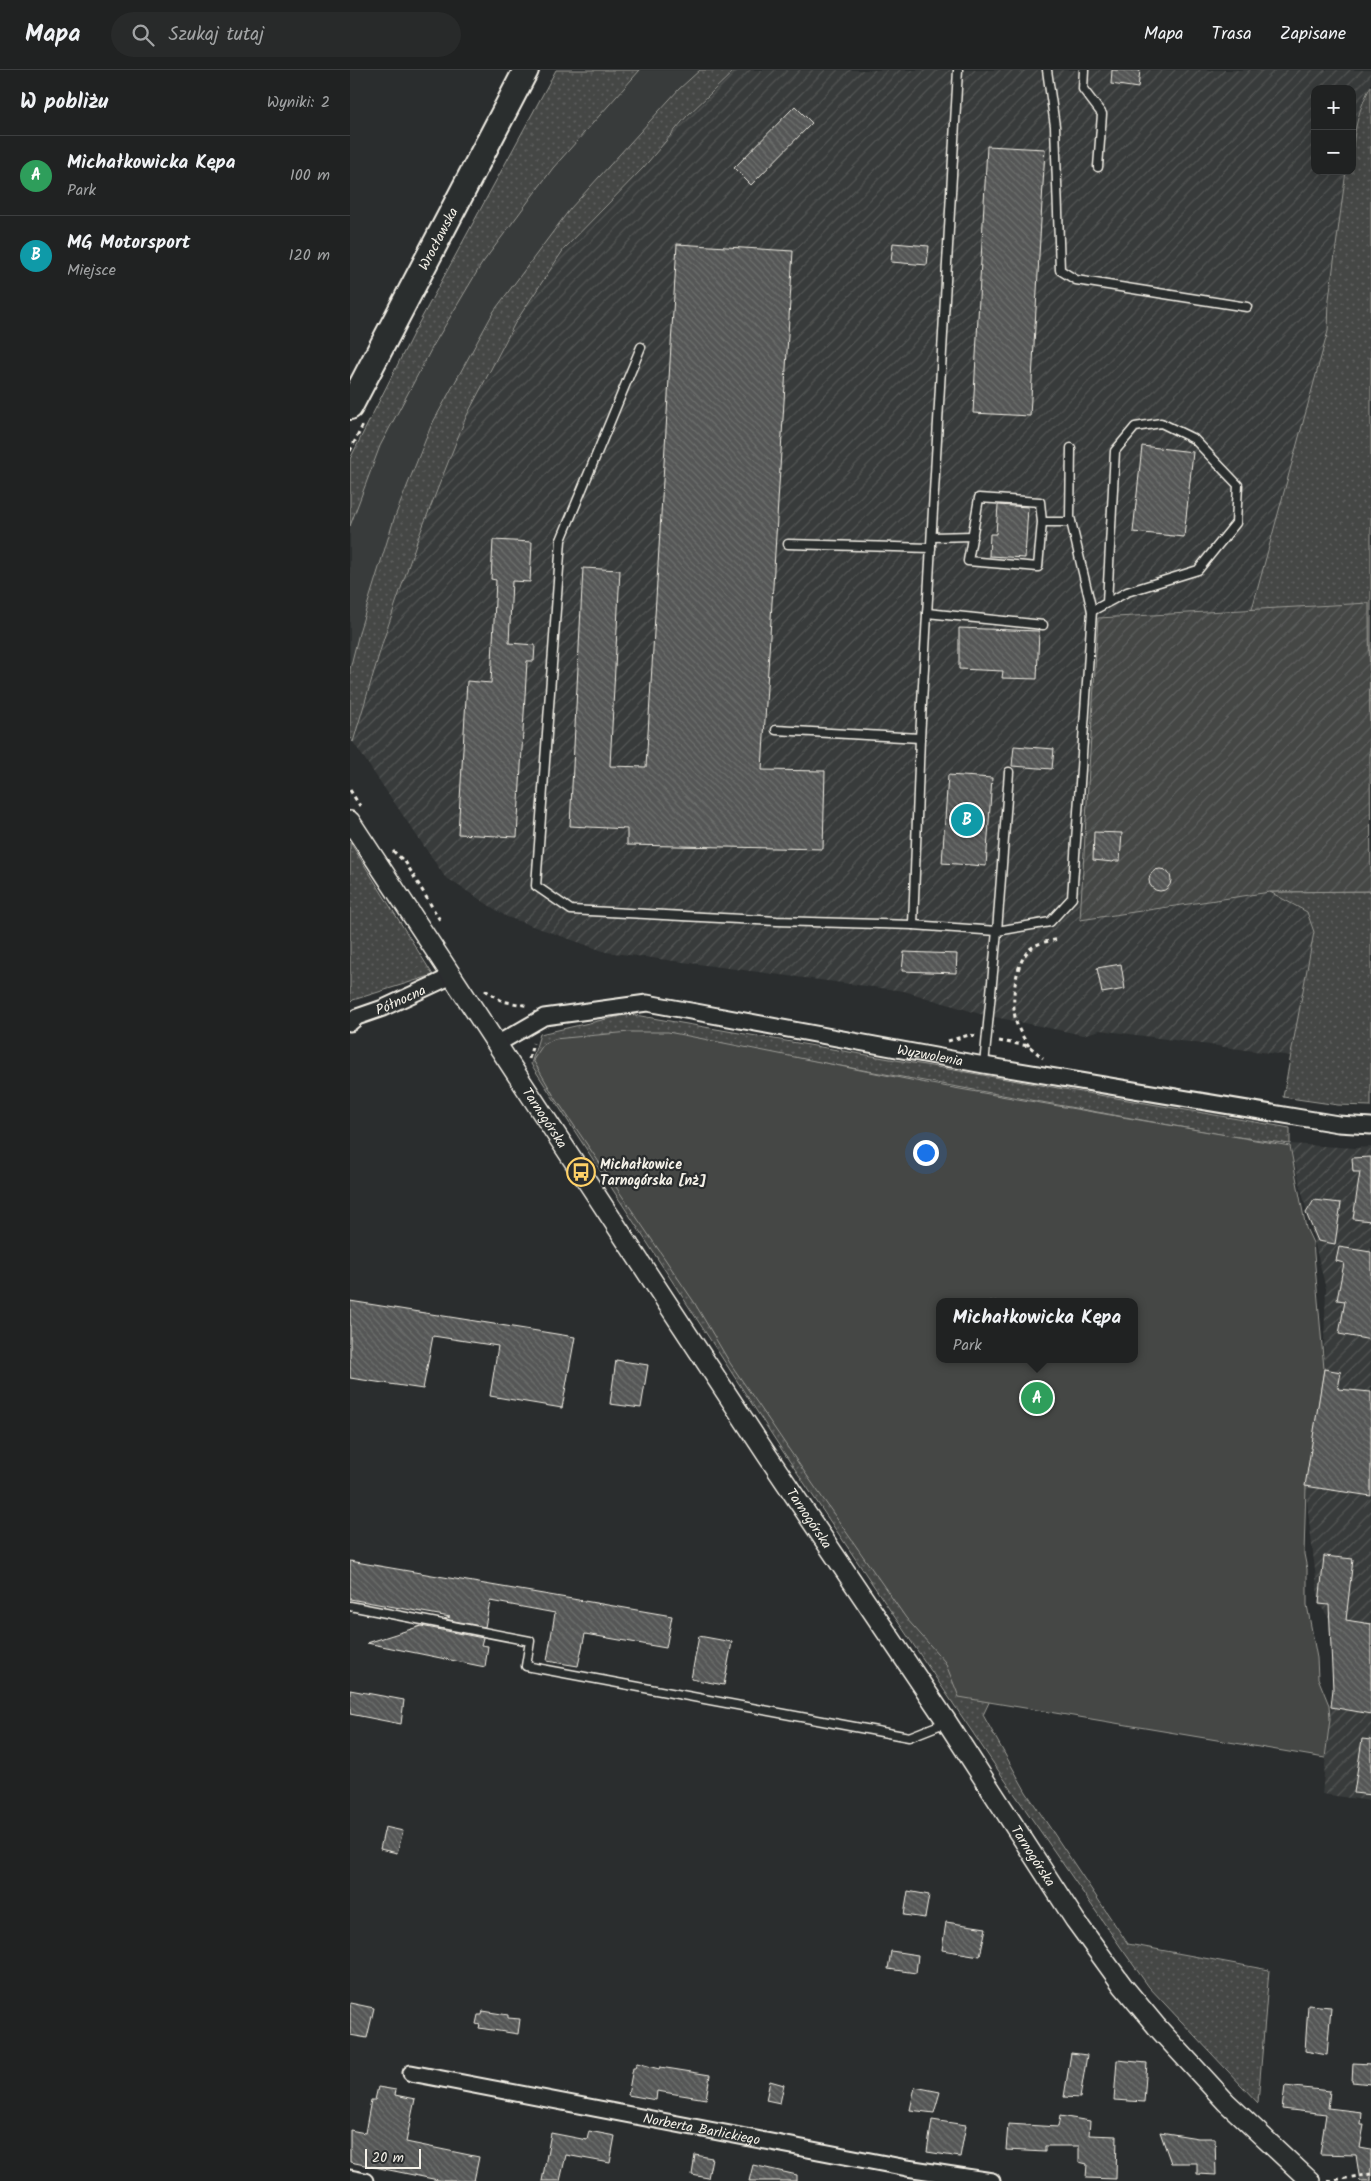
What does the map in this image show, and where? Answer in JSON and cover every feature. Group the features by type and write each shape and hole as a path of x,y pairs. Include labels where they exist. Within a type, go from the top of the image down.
{"main road":[{"name":"Wrocławska","path":"350,407 526,70"}],"street":[{"name":"Tarnogórska","path":"358,818 452,976 767,1455 947,1722 1075,1920 1157,2027 1226,2102 1310,2181"},
{"name":"Północna","path":"350,1023 357,1017 383,1008 452,976"},
{"name":"Wyzwolenia","path":"497,1044 544,1017 647,1002 984,1065 1338,1124 1371,1126"},
{"name":"Norberta Barlickiego","path":"411,2073 907,2168 992,2181"},
{"path":"350,2178 364,2181"}],"lane":[{"path":"913,925 920,738 958,70"},
{"path":"1046,70 1055,126 1060,270 1076,280 1247,308"},
{"path":"1084,70 1083,89 1102,114 1098,167"},
{"path":"640,347 561,540 536,886 571,910 777,921 913,925 997,931 1050,922 1072,898 1092,611 1071,522 1071,448"},
{"path":"1092,611 1107,603 1127,592 1198,570 1236,523 1238,485 1194,438 1161,423 1135,428 1116,452 1107,603"},
{"path":"979,498 1040,502 1042,522 1038,567 968,561 979,498"},
{"path":"1042,522 1071,522"},
{"path":"932,537 973,536"},
{"path":"788,544 931,548"},
{"path":"927,613 1043,624"},
{"path":"776,730 920,738"},
{"path":"984,1065 997,931 1009,772"},
{"path":"350,1606 530,1641 526,1666 909,1737 947,1722"}],"path":[{"path":"350,790 358,818"},
{"path":"387,844 406,863 444,927"},
{"path":"1029,1046 1021,1035 1016,1021 1016,973 1021,961 1030,949 1059,939"},
{"path":"483,988 502,1001 526,1006 536,1005"},
{"path":"1328,2181 1371,2174"}],"shaded area":[{"path":"556,70 640,70 553,168 481,265 433,346 380,446 350,526 350,459 415,330"},
{"path":"640,70 700,70 679,89 570,209 494,311 431,426 394,519 360,629 350,669 350,526 380,446 433,346 481,264 553,168"},
{"path":"700,70 735,70 687,116 643,168 564,249 515,323 466,417 417,541 384,638 353,742 350,738 350,669 360,629 394,519 431,426 494,311 570,209 679,89"},
{"path":"735,70 1371,70 1371,86 1364,98 1356,130 1356,85 1311,85 1311,175 1345,175 1329,299 1328,331 1252,609 1098,619 1080,920 1270,892 1307,912 1314,932 1291,1056 1100,1030 1083,1035 980,1014 904,991 606,952 507,917 445,877 353,742 384,638 417,541 466,417 515,323 564,249 643,168 687,116"},
{"path":"1371,86 1371,755 1252,609 1328,331 1329,299 1345,175 1356,175 1356,127"},
{"path":"1369,603 1371,891 1270,892 1080,920 1098,618"},
{"path":"350,842 433,975 353,1000 350,1003"},
{"path":"1371,891 1371,1106 1338,1105 1283,1097 1314,932 1307,912 1270,892"},
{"path":"629,1014 1290,1128 1290,1144 1231,1136 673,1036 601,1034 557,1064 994,1692 983,1715 1026,1792 1128,1944 1269,1970 1258,2103 1149,1987 1122,1949 998,1770 782,1450 531,1064 540,1034"},
{"path":"630,1032 668,1032 931,1084 1290,1146 1306,1228 1313,1243 1324,1369 1306,1486 1304,1554 1307,1569 1307,1605 1317,1658 1318,1678 1329,1705 1330,1719 1325,1758 959,1697 945,1662 906,1618 801,1467 730,1363 694,1302 554,1096 533,1060 543,1045 554,1039"},
{"path":"1290,1144 1355,1148 1371,1147 1371,1801 1322,1794 1333,1689 1329,1618 1319,1604 1305,1486 1323,1369 1326,1289"}],"building":[{"path":"1112,70 1140,70 1138,88 1111,84"},
{"path":"795,106 812,123 751,185 734,168"},
{"path":"987,146 1045,149 1030,416 973,413"},
{"path":"893,243 929,246 927,265 891,262"},
{"path":"677,244 793,251 762,770 825,771 823,849 627,845 627,829 570,826 583,568 620,570 610,766 646,767"},
{"path":"1142,446 1193,452 1184,537 1133,532"},
{"path":"998,505 1028,507 1025,558 989,556 990,534 996,534"},
{"path":"493,540 532,542 530,582 512,581 509,643 535,645 534,661 527,661 517,837 458,834 467,681 491,683 496,580 491,579"},
{"path":"959,628 1039,631 1037,679 1002,678 1003,671 959,669"},
{"path":"1014,746 1054,749 1052,769 1012,766"},
{"path":"948,775 992,778 986,866 942,863"},
{"path":"1094,832 1122,833 1120,861 1093,860"},
{"path":"1160,869 1168,872 1171,880 1168,888 1160,891 1152,888 1149,880 1152,872"},
{"path":"904,952 957,954 956,973 902,971"},
{"path":"1121,964 1125,989 1102,993 1097,968"},
{"path":"1371,1157 1371,1221 1353,1219 1360,1172 1353,1172 1352,1158"},
{"path":"1314,1200 1341,1203 1335,1244 1318,1241 1306,1213"},
{"path":"1339,1247 1371,1252 1371,1340 1339,1334 1345,1301 1337,1300 1344,1263 1336,1261"},
{"path":"350,1301 575,1337 562,1408 490,1396 498,1346 433,1336 423,1389 350,1378"},
{"path":"616,1360 648,1365 641,1408 610,1404"},
{"path":"1324,1369 1341,1372 1338,1389 1371,1392 1371,1496 1305,1486"},
{"path":"1324,1556 1353,1559 1346,1620 1371,1624 1371,1714 1331,1707 1333,1689 1329,1605 1319,1604"},
{"path":"350,1561 672,1616 666,1648 585,1634 578,1666 547,1661 555,1613 490,1601 485,1627 444,1619 450,1617 350,1599"},
{"path":"421,1626 483,1638 481,1645 488,1646 485,1667 367,1643"},
{"path":"699,1636 732,1642 724,1685 691,1679"},
{"path":"350,1690 404,1700 401,1724 350,1714"},
{"path":"1362,1739 1371,1740 1371,1795 1354,1793"},
{"path":"385,1827 403,1831 397,1853 380,1849"},
{"path":"908,1891 929,1895 925,1918 904,1915"},
{"path":"946,1922 986,1928 980,1956 942,1950"},
{"path":"891,1951 918,1955 916,1973 888,1969"},
{"path":"350,2003 374,2008 367,2038 350,2035"},
{"path":"1308,2005 1331,2007 1327,2055 1305,2051"},
{"path":"483,2011 508,2015 508,2018 520,2019 518,2034 479,2028 480,2025 476,2024 478,2015 482,2015"},
{"path":"1071,2053 1087,2055 1080,2098 1064,2097"},
{"path":"1117,2060 1147,2063 1144,2102 1114,2100"},
{"path":"637,2063 659,2069 660,2067 710,2075 706,2099 657,2091 656,2100 628,2095 633,2068 635,2068"},
{"path":"1353,2063 1371,2064 1371,2084 1352,2082"},
{"path":"770,2081 784,2085 780,2103 766,2100"},
{"path":"1285,2086 1330,2091 1328,2108 1362,2112 1361,2125 1364,2125 1360,2148 1371,2150 1371,2181 1360,2181 1356,2155 1320,2154 1326,2114 1282,2109"},
{"path":"378,2087 396,2090 395,2095 415,2099 406,2142 479,2157 474,2181 443,2181 350,2162 350,2130 365,2133 371,2100 375,2100"},
{"path":"915,2087 940,2092 934,2113 910,2110"},
{"path":"1060,2116 1090,2121 1089,2135 1117,2136 1116,2179 1086,2178 1087,2164 1079,2162 1079,2146 1045,2146 1045,2152 1006,2150 1008,2124 1058,2127"},
{"path":"932,2120 966,2125 960,2157 927,2152"},
{"path":"589,2131 615,2136 610,2163 566,2155 560,2181 542,2181 551,2133 587,2140"},
{"path":"1160,2132 1198,2138 1215,2138 1216,2175 1197,2174 1197,2163 1171,2163"},
{"path":"695,2155 712,2158 708,2178 692,2175"},
{"path":"753,2165 797,2175 797,2181 749,2181"}],"place":[{"name":"MG Motorsport","path":"967,820"},
{"name":"Michałkowice Tarnogórska [nż]","path":"581,1172"},
{"name":"Michałkowicka Kępa","path":"1037,1398"}]}
